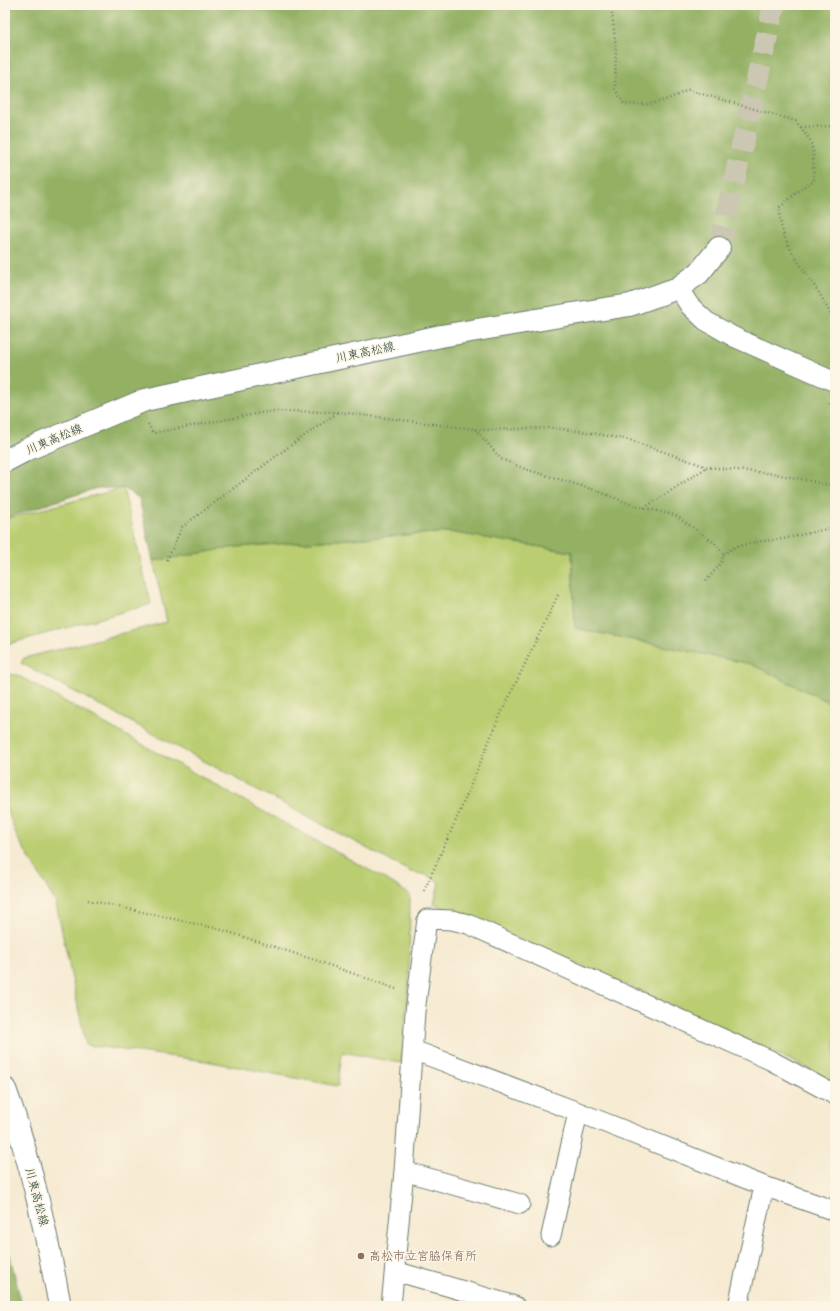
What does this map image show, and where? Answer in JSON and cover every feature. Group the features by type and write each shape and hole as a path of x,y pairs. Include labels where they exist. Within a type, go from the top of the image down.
{"main road":[{"name":"川東高松線","path":"5,461 26,450 145,400 441,336 630,306 678,288 699,273 719,248"},
{"name":"川東高松線","path":"5,1089 17,1122 46,1232 60,1306"}],"street":[{"path":"678,288 690,306 706,321 734,337 835,382"},
{"path":"391,1306 404,1171 415,1012 427,919 452,920 468,924 770,1060 835,1095"},
{"path":"413,1050 578,1112 764,1186 835,1211"},
{"path":"551,1236 578,1112"},
{"path":"404,1171 520,1204"},
{"path":"738,1306 764,1186"},
{"path":"395,1271 515,1306"}],"path":[{"path":"611,5 616,48 614,89 624,104 645,105 664,101 688,90 796,121 810,140 813,151 814,181 803,187 780,208 779,219 787,244 819,293 835,323"},
{"path":"800,127 835,126"},
{"path":"148,424 153,433 272,411 338,412 482,430 552,428 587,432 630,440 707,467 776,474 835,486"},
{"path":"167,560 182,527 287,448 338,412"},
{"path":"474,429 501,459 525,469 595,490 635,506 675,515 715,543 724,554"},
{"path":"644,508 707,467"},
{"path":"706,581 721,563 724,554 734,547 762,541 783,539 835,527"},
{"path":"424,891 460,811 497,722 559,593"},
{"path":"88,900 218,929 318,961 417,997"}],"green space":[{"path":"5,5 835,5 835,705 751,664 575,628 572,552 449,532 236,547 153,561 139,498 123,488 97,488 5,518"},
{"path":"123,488 151,604 5,645 5,519"},
{"path":"449,532 572,552 575,628 751,664 835,705 835,1084 807,1068 645,993 434,904 439,882 427,875 411,872 21,663 24,658 167,622 153,561 236,547"},
{"path":"5,674 17,675 389,881 410,895 409,988 401,1063 342,1052 338,1086 206,1061 86,1045 56,903 17,837 5,803"},
{"path":"5,1235 22,1306 5,1306"}],"tunnel":[{"path":"719,248 774,5"}],"place":[{"name":"高松市立宮脇保育所","path":"361,1256"}]}
